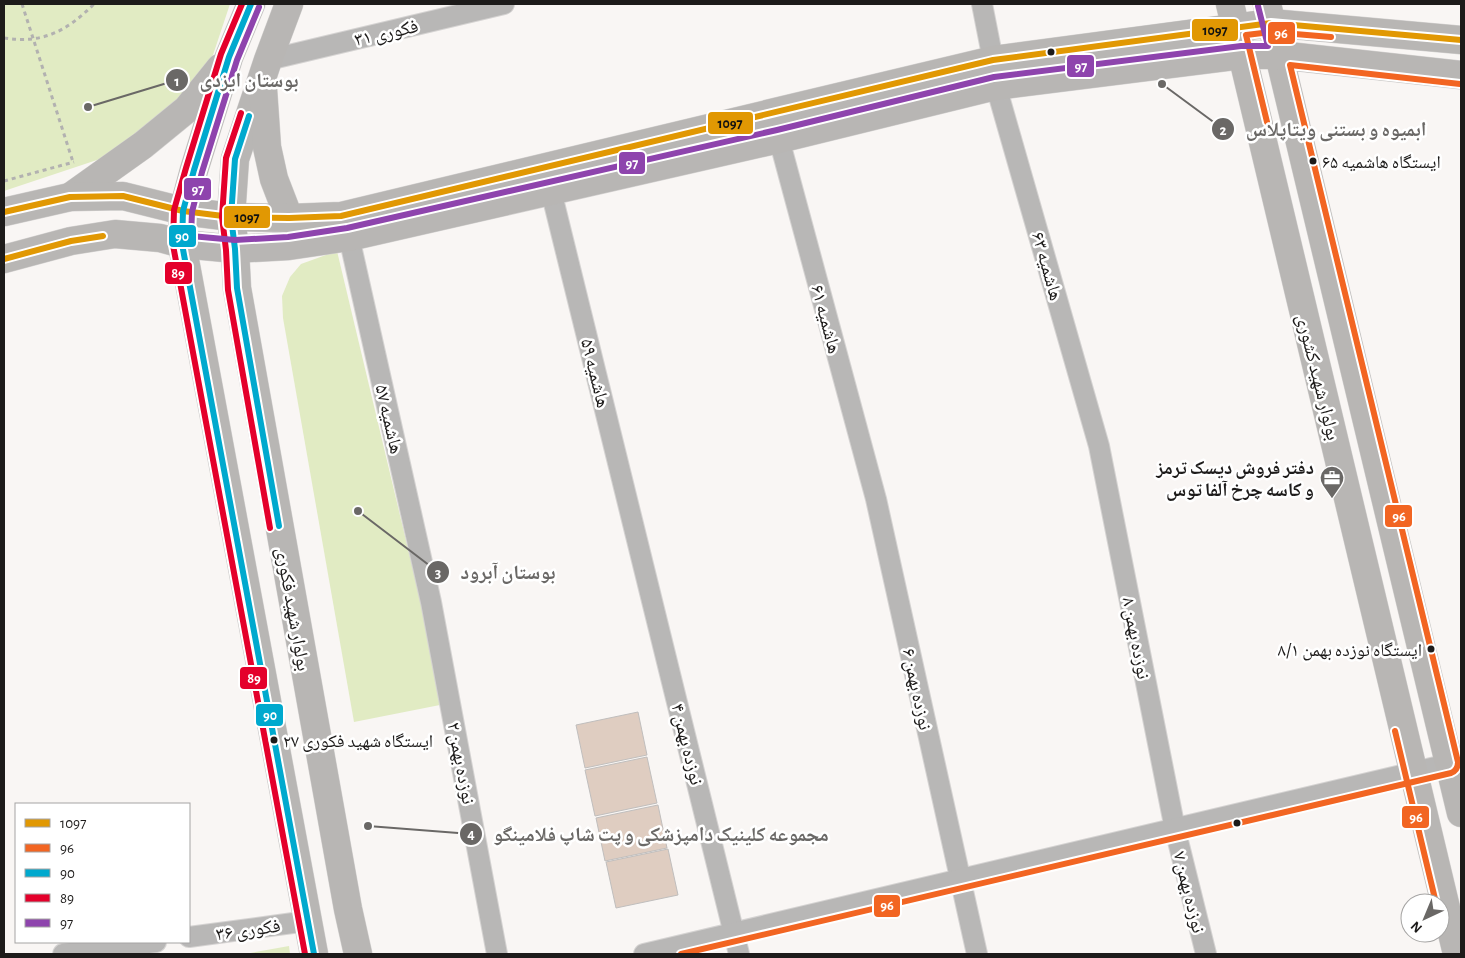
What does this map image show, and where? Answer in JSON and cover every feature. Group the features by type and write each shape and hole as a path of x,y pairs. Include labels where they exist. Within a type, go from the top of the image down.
{"main road":[{"path":"251,4 229,58 194,170 183,211 182,244 314,954"},
{"name":"بولوار شهید فکوری","path":"289,4 265,67 234,159 231,217 235,249 236,288 348,909 358,954"},
{"path":"4,212 70,197 123,196 183,211 231,217 289,218 341,216 995,73 1232,16 1269,13 1461,40"},
{"name":"بولوار شهید کشوری","path":"1269,13 1455,763 1461,813"},
{"name":"بولوار شهید کشوری","path":"1232,16 1415,772 1457,954"},
{"path":"4,259 71,241 115,234 160,238 182,244 235,249 289,246 349,237 779,139 995,73 1242,55 1279,55 1461,75"},
{"path":"70,197 143,145 187,109 229,58"},
{"path":"265,67 267,147 274,179 289,218"}],"street":[{"name":"فکوری ۳۱","path":"265,67 504,4"},
{"name":"هاشمیه ۶۳","path":"982,4 995,73 1099,446"},
{"name":"هاشمیه ۶۱","path":"779,139 876,499"},
{"name":"هاشمیه ۵۹","path":"551,191 641,555"},
{"name":"هاشمیه ۵۷","path":"349,237 432,602"},
{"name":"نوزده بهمن ۸","path":"1099,446 1175,829"},
{"name":"نوزده بهمن ۶","path":"876,499 977,954"},
{"name":"نوزده بهمن ۴","path":"641,555 739,954"},
{"name":"نوزده بهمن ۲","path":"432,602 497,954"},
{"path":"644,954 1455,763"},
{"name":"نوزده بهمن ۷","path":"1175,829 1206,954"},
{"name":"فکوری ۳۶","path":"190,937 308,921"},
{"path":"63,954 148,943"}],"path":[{"path":"22,4 73,162"},
{"path":"4,38 34,40 50,35 85,13 94,4"},
{"path":"4,181 81,160"}],"green space":[{"path":"4,4 230,4 213,55 185,94 112,155 4,191"},
{"path":"337,251 445,704 354,722 283,318 282,296 290,277 301,264"},
{"path":"289,946 290,954 245,954"}],"building":[{"path":"638,712 647,755 585,768 576,725"},
{"path":"647,757 657,803 595,816 585,770"},
{"path":"658,805 667,848 605,861 596,818"},
{"path":"668,849 678,895 616,908 606,862"}],"transit line":[{"name":"89","path":"242,4 221,54 186,168 174,210 173,245 305,954"},
{"name":"90","path":"251,4 229,57 194,170 183,211 182,244 314,954"},
{"name":"97","path":"259,7 237,60 202,172 192,212 191,236 235,240 288,237 347,228 777,130 994,77 1241,46 1268,46 1258,6"},
{"name":"1097","path":"4,212 70,197 123,196 183,211 231,217 289,218 341,216 993,60 1271,23 1461,40"},
{"name":"96","path":"1267,122 1246,35 1271,32 1331,37"},
{"name":"96","path":"681,954 1451,773 1455,770 1458,762 1290,65 1460,84"},
{"name":"89","path":"241,113 226,158 222,217 228,290 270,528"},
{"name":"90","path":"249,116 235,159 231,217 237,288 279,526"},
{"name":"1097","path":"4,259 71,241 103,236"},
{"name":"96","path":"1395,731 1434,893"}],"place":[{"name":"ابمیوه و بستنی ویتاپلاس","path":"1162,84"},
{"name":"بوستان ایزدی","path":"88,107"},
{"name":"ایستگاه هاشمیه ۶۵","path":"1313,161"},
{"name":"دفتر فروش دیسک ترمز و کاسه چرخ آلفا توس","path":"1332,499"},
{"name":"بوستان آبرود","path":"358,511"},
{"name":"ایستگاه نوزده بهمن ۸/۱","path":"1431,649"},
{"name":"ایستگاه شهید فکوری ۲۷","path":"274,740"},
{"name":"مجموعه کلینیک دامپزشکی و پت شاپ فلامینگو","path":"368,826"}]}
